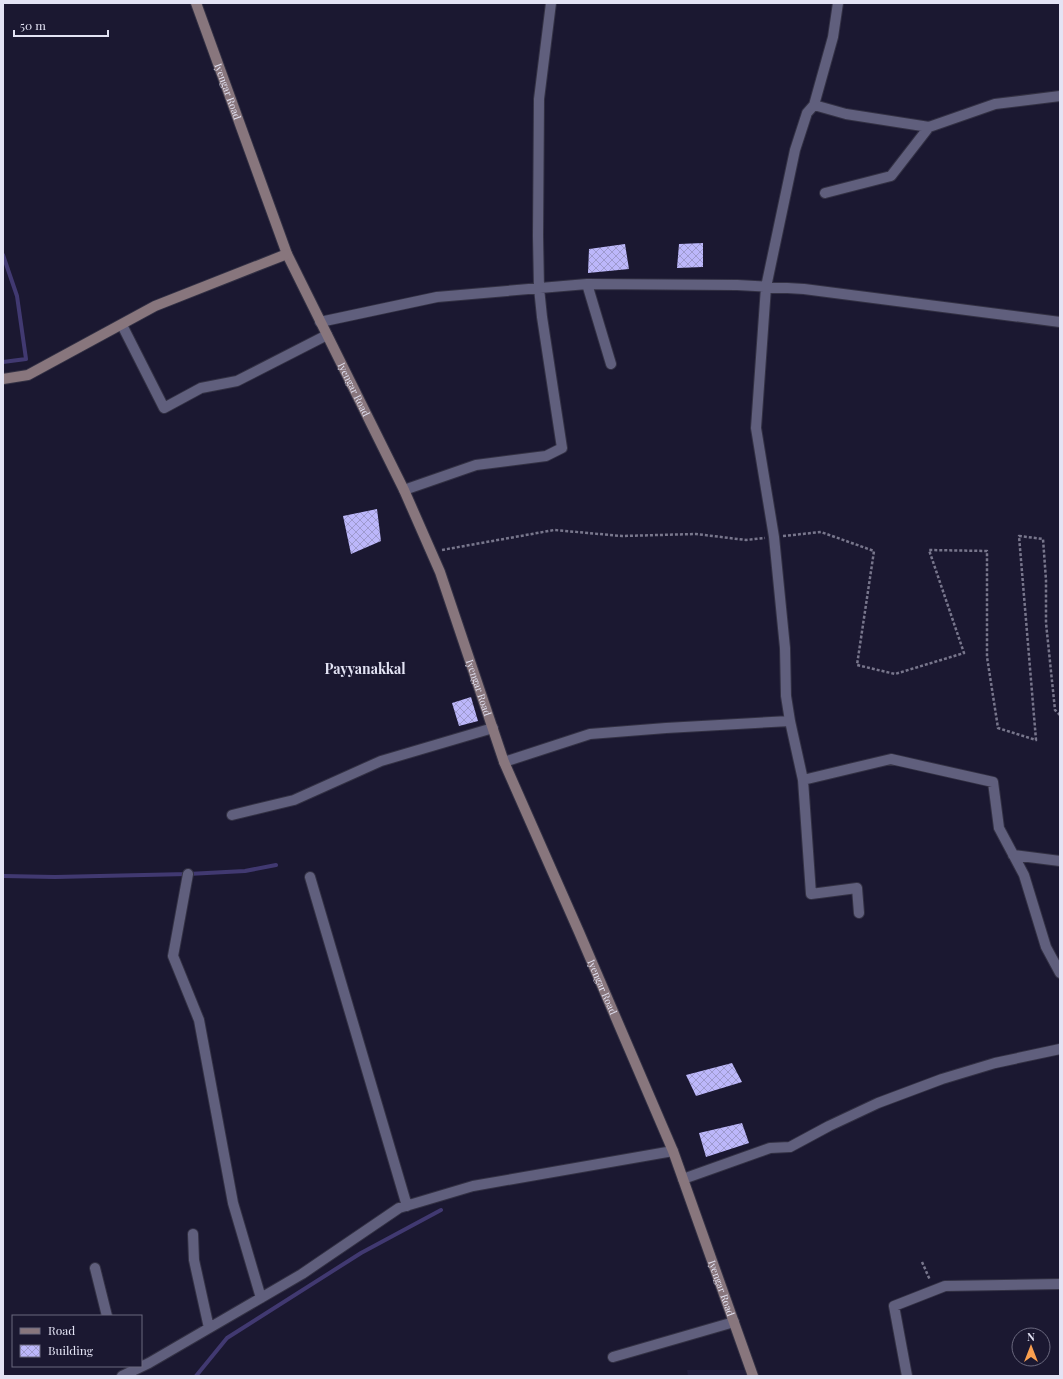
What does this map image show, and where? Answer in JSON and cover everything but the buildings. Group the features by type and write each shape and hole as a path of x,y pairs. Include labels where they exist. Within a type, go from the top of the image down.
{"main road":[{"name":"Iyengar Road","path":"196,3 287,254 404,490 432,552 504,762 673,1151 753,1376"},
{"path":"3,380 28,375 155,306 287,254"}],"street":[{"path":"404,490 476,465 546,456 562,448 539,288 538,99 551,3"},
{"path":"838,3 833,37 814,105 807,113 795,150 766,287 756,428 774,537 785,648 786,696 803,780 811,894 857,888 859,913"},
{"path":"814,105 846,114 929,127 995,104 1060,96"},
{"path":"825,193 891,176 929,127"},
{"path":"587,284 611,364"},
{"path":"320,322 437,297 587,284 737,285 804,289 1060,322"},
{"path":"122,325 164,408 201,388 237,381 327,335"},
{"path":"504,762 590,734 790,721"},
{"path":"232,815 294,800 381,761 493,728"},
{"path":"803,780 891,759 993,782 999,828 1024,875 1046,947 1060,973"},
{"path":"1013,854 1060,862"},
{"path":"188,874 173,956 199,1020 233,1202 261,1298"},
{"path":"310,878 407,1206"},
{"path":"683,1179 770,1148 790,1147 829,1126 878,1103 942,1079 995,1063 1060,1049"},
{"path":"142,1365 149,1363 302,1274 399,1208 473,1186 673,1151"},
{"path":"193,1234 194,1260 209,1328"},
{"path":"95,1268 107,1315"},
{"path":"907,1376 894,1306 944,1286 1060,1284"},
{"path":"613,1357 734,1322"},
{"path":"122,1372 137,1367"}],"path":[{"path":"432,552 554,530 622,536 696,534 746,540 821,532 874,551 857,665 895,674 964,653 929,550 987,551 987,657 998,728 1036,740 1019,536 1043,539 1046,580 1046,623 1055,710 1060,715"}],"shaded area":[{"path":"687,1370 745,1370 747,1376 688,1376"}],"waterway":[{"path":"3,255 17,296 26,359 3,362"},
{"path":"3,876 55,877 188,874 245,871 276,865"},
{"path":"196,1376 227,1338 361,1253 441,1210"}],"district":[{"name":"Payyanakkal","path":"365,668"}]}
